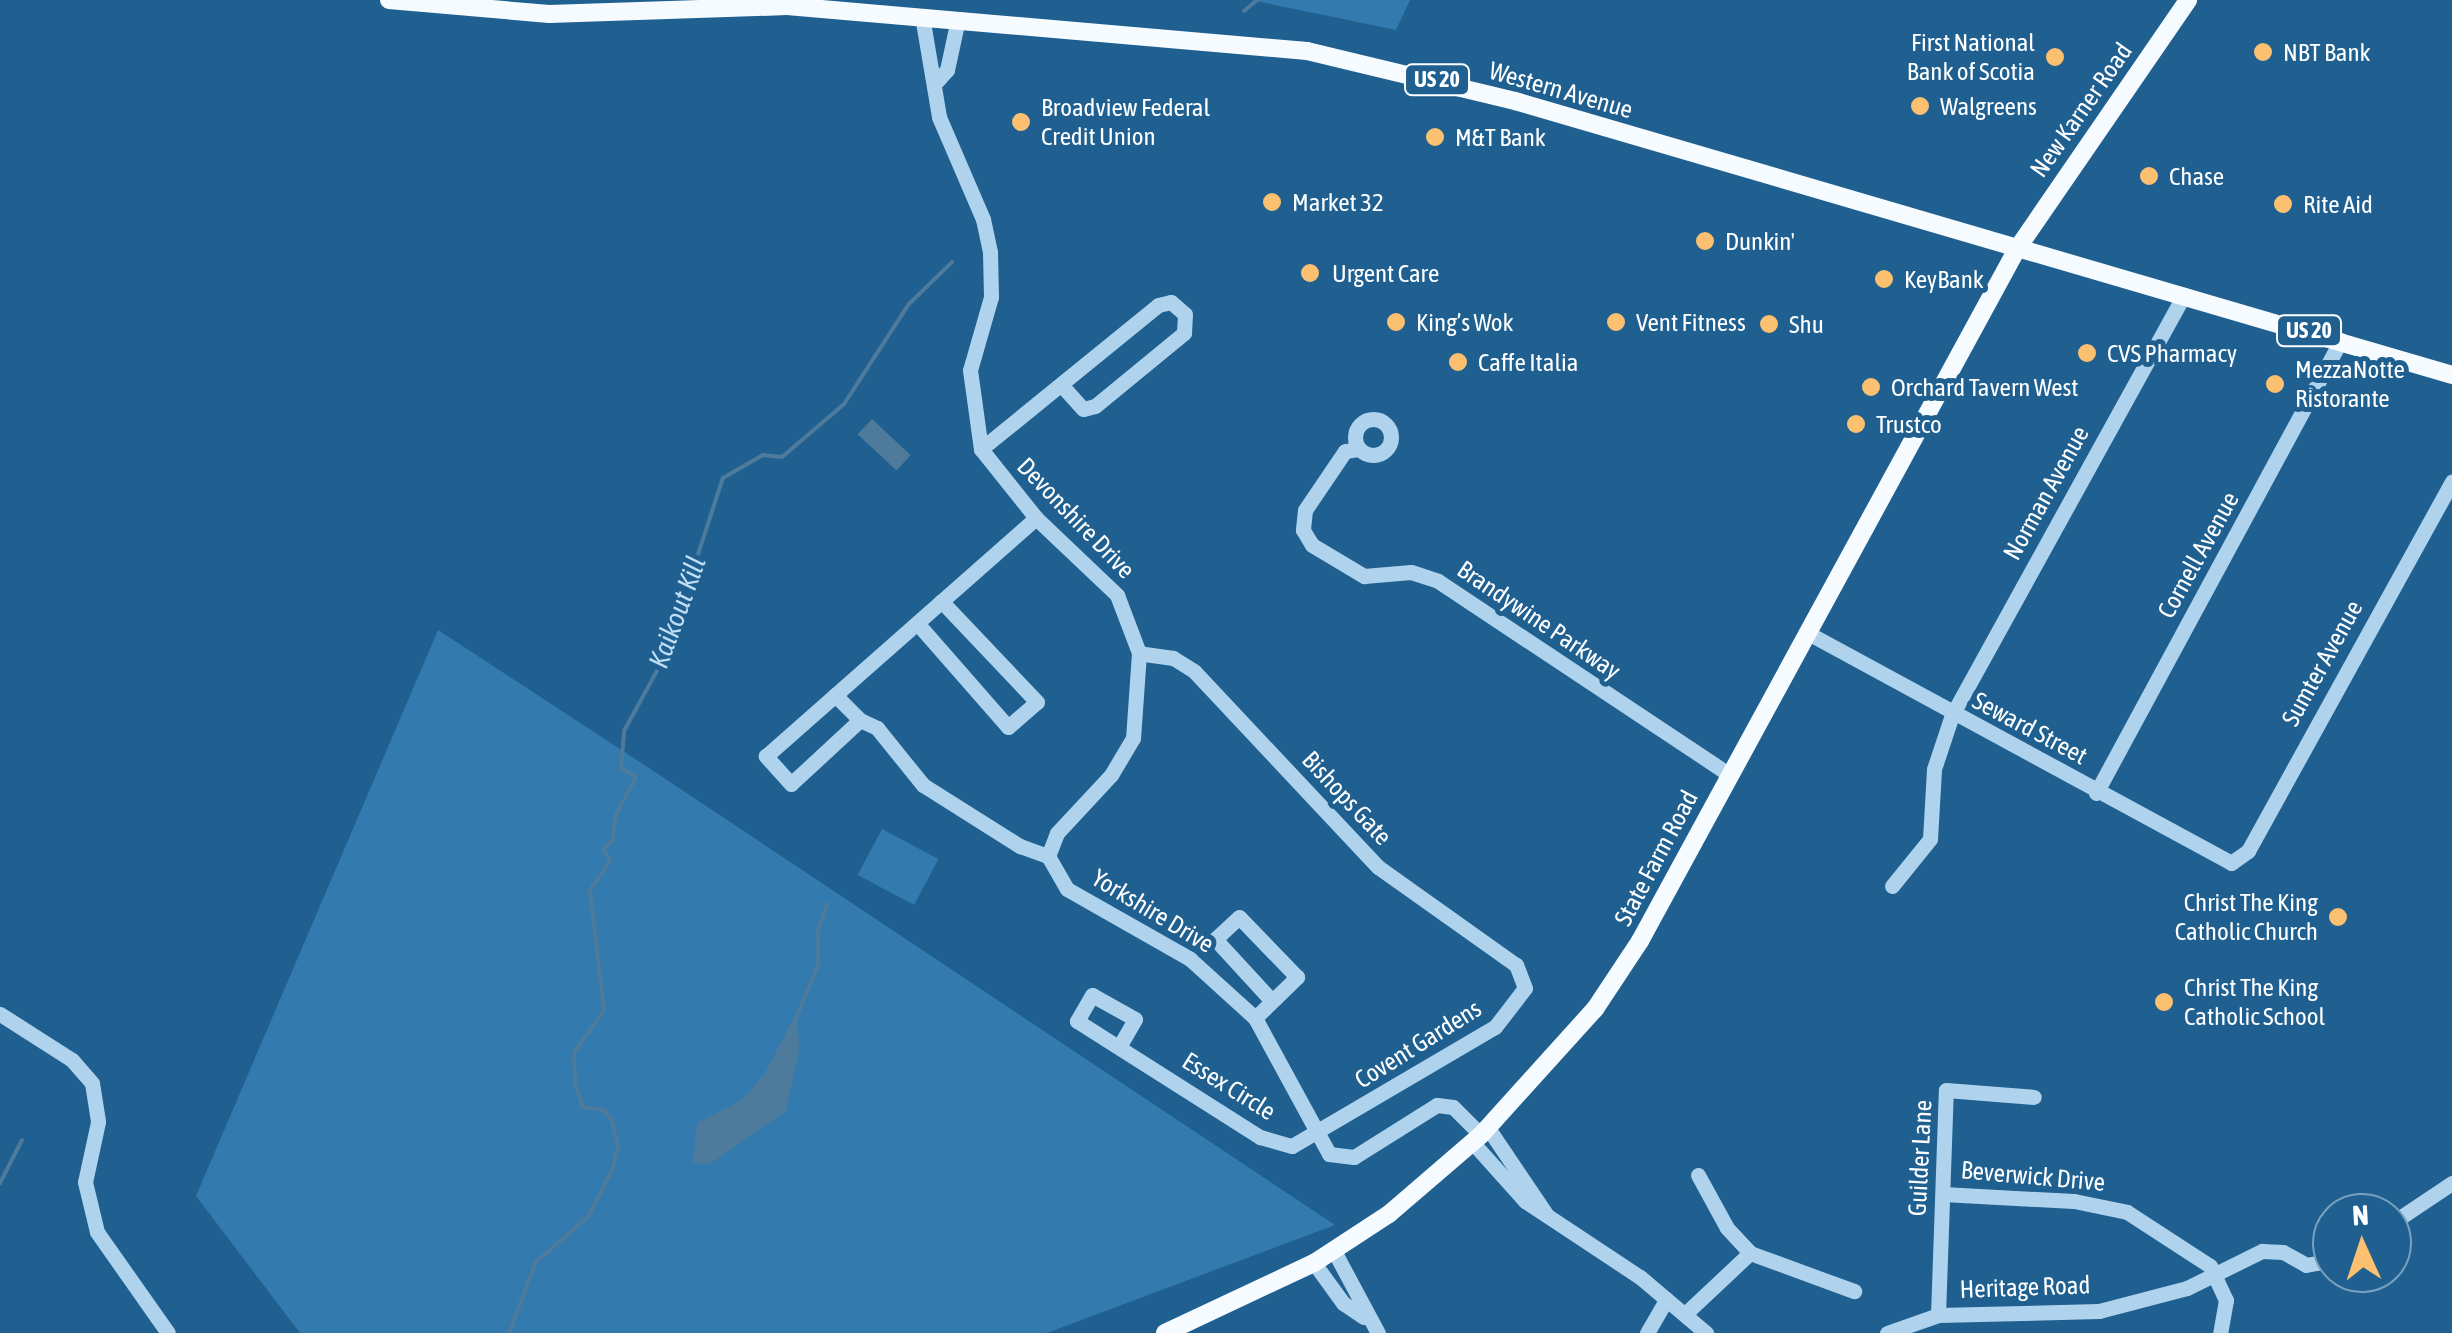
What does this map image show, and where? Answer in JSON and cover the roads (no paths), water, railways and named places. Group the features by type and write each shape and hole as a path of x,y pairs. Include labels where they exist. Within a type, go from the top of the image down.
{"main road":[{"name":"Western Avenue","path":"389,0 549,14 787,6 1233,41 1401,70 2452,374"},
{"name":"New Karner Road","path":"2017,249 2188,0"},
{"name":"State Farm Road","path":"1165,1333 1334,1251 1480,1135 1558,1056 1618,976 2017,249"}],"street":[{"path":"922,16 928,71 936,81 939,117 984,219 990,252 990,297 970,370 981,449 1063,387 1158,305 1171,302 1185,314 1184,333 1095,406 1083,409 1063,387"},
{"path":"936,81 947,70 958,19"},
{"name":"Norman Avenue","path":"1892,886 1930,840 1934,769 1952,715 2184,295"},
{"name":"Cornell Avenue","path":"2096,792 2341,340"},
{"name":"Devonshire Drive","path":"981,449 1036,518 1117,595 1138,653 1140,704 1128,750 1056,833 1048,856"},
{"name":"Brandywine Parkway","path":"1358,449 1345,451 1308,504 1303,530 1312,545 1364,576 1411,572 1438,581 1729,774"},
{"name":"Sumter Avenue","path":"2231,863 2248,851 2452,482"},
{"path":"860,720 791,784 766,756 1036,518"},
{"path":"917,623 1008,727 1037,702 941,601"},
{"name":"Seward Street","path":"1806,632 1952,715 2231,863"},
{"name":"Bishops Gate","path":"1138,653 1174,658 1194,671 1378,867 1516,965 1524,980"},
{"name":"Yorkshire Drive","path":"836,695 860,720 876,728 924,785 1020,846 1048,856 1067,889 1190,958 1254,1018 1317,1134"},
{"path":"1254,1018 1272,1001 1296,977 1239,917 1215,939 1272,1001"},
{"name":"Covent Gardens","path":"1317,1134 1495,1027 1523,996 1524,980"},
{"path":"0,1014 84,1071 99,1107 85,1182 97,1232 168,1333"},
{"name":"Essex Circle","path":"1119,1047 1272,1142 1292,1146 1317,1134"},
{"name":"Guilder Lane","path":"1938,1314 1946,1090 2034,1097"},
{"path":"1317,1134 1329,1154 1354,1157 1428,1109 1445,1105 1480,1135 1546,1214 1686,1313 1706,1333"},
{"path":"1698,1174 1750,1253 1854,1291"},
{"path":"2412,1209 2452,1182"},
{"name":"Beverwick Drive","path":"1943,1194 2109,1206 2203,1259 2217,1276"},
{"path":"1334,1251 1364,1317 1378,1333"},
{"name":"Heritage Road","path":"1887,1333 1938,1314 2098,1311 2217,1276 2262,1251 2283,1252 2306,1265 2312,1264"},
{"path":"1686,1313 1750,1253"},
{"path":"1314,1263 1355,1316 1364,1317"},
{"path":"2217,1276 2226,1300 2220,1333"},
{"path":"1647,1333 1667,1299"},
{"path":"2048,1312 2050,1333"},
{"path":"1958,1314 1958,1333"}],"waterway":[{"name":"Kaikout Kill","path":"1244,11 1257,0"},
{"name":"Kaikout Kill","path":"509,1333 536,1262 588,1217 613,1168 618,1147 612,1121 604,1110 583,1107 575,1082 574,1053 604,1010 590,890 610,861 603,849 613,840 615,817 636,777 621,768 624,731 665,656 723,478 763,455 782,457 844,404 909,304 952,262"},
{"path":"796,1018 818,965 818,930 827,904"},
{"path":"0,1183 22,1140"}],"place":[{"name":"NBT Bank","path":"2263,52"},
{"name":"First National Bank of Scotia","path":"2055,57"},
{"name":"Walgreens","path":"1920,106"},
{"name":"Broadview Federal Credit Union","path":"1021,122"},
{"name":"M&T Bank","path":"1435,137"},
{"name":"Chase","path":"2149,176"},
{"name":"Market 32","path":"1272,202"},
{"name":"Rite Aid","path":"2283,204"},
{"name":"Dunkin'","path":"1705,241"},
{"name":"Urgent Care","path":"1310,273"},
{"name":"KeyBank","path":"1884,279"},
{"name":"King’s Wok","path":"1396,322"},
{"name":"Vent Fitness","path":"1616,322"},
{"name":"Shu","path":"1769,324"},
{"name":"CVS Pharmacy","path":"2087,353"},
{"name":"Caffe Italia","path":"1458,362"},
{"name":"MezzaNotte Ristorante","path":"2275,384"},
{"name":"Orchard Tavern West","path":"1871,387"},
{"name":"Trustco","path":"1856,424"},
{"name":"Christ The King Catholic Church","path":"2338,917"},
{"name":"Christ The King Catholic School","path":"2164,1002"}]}
